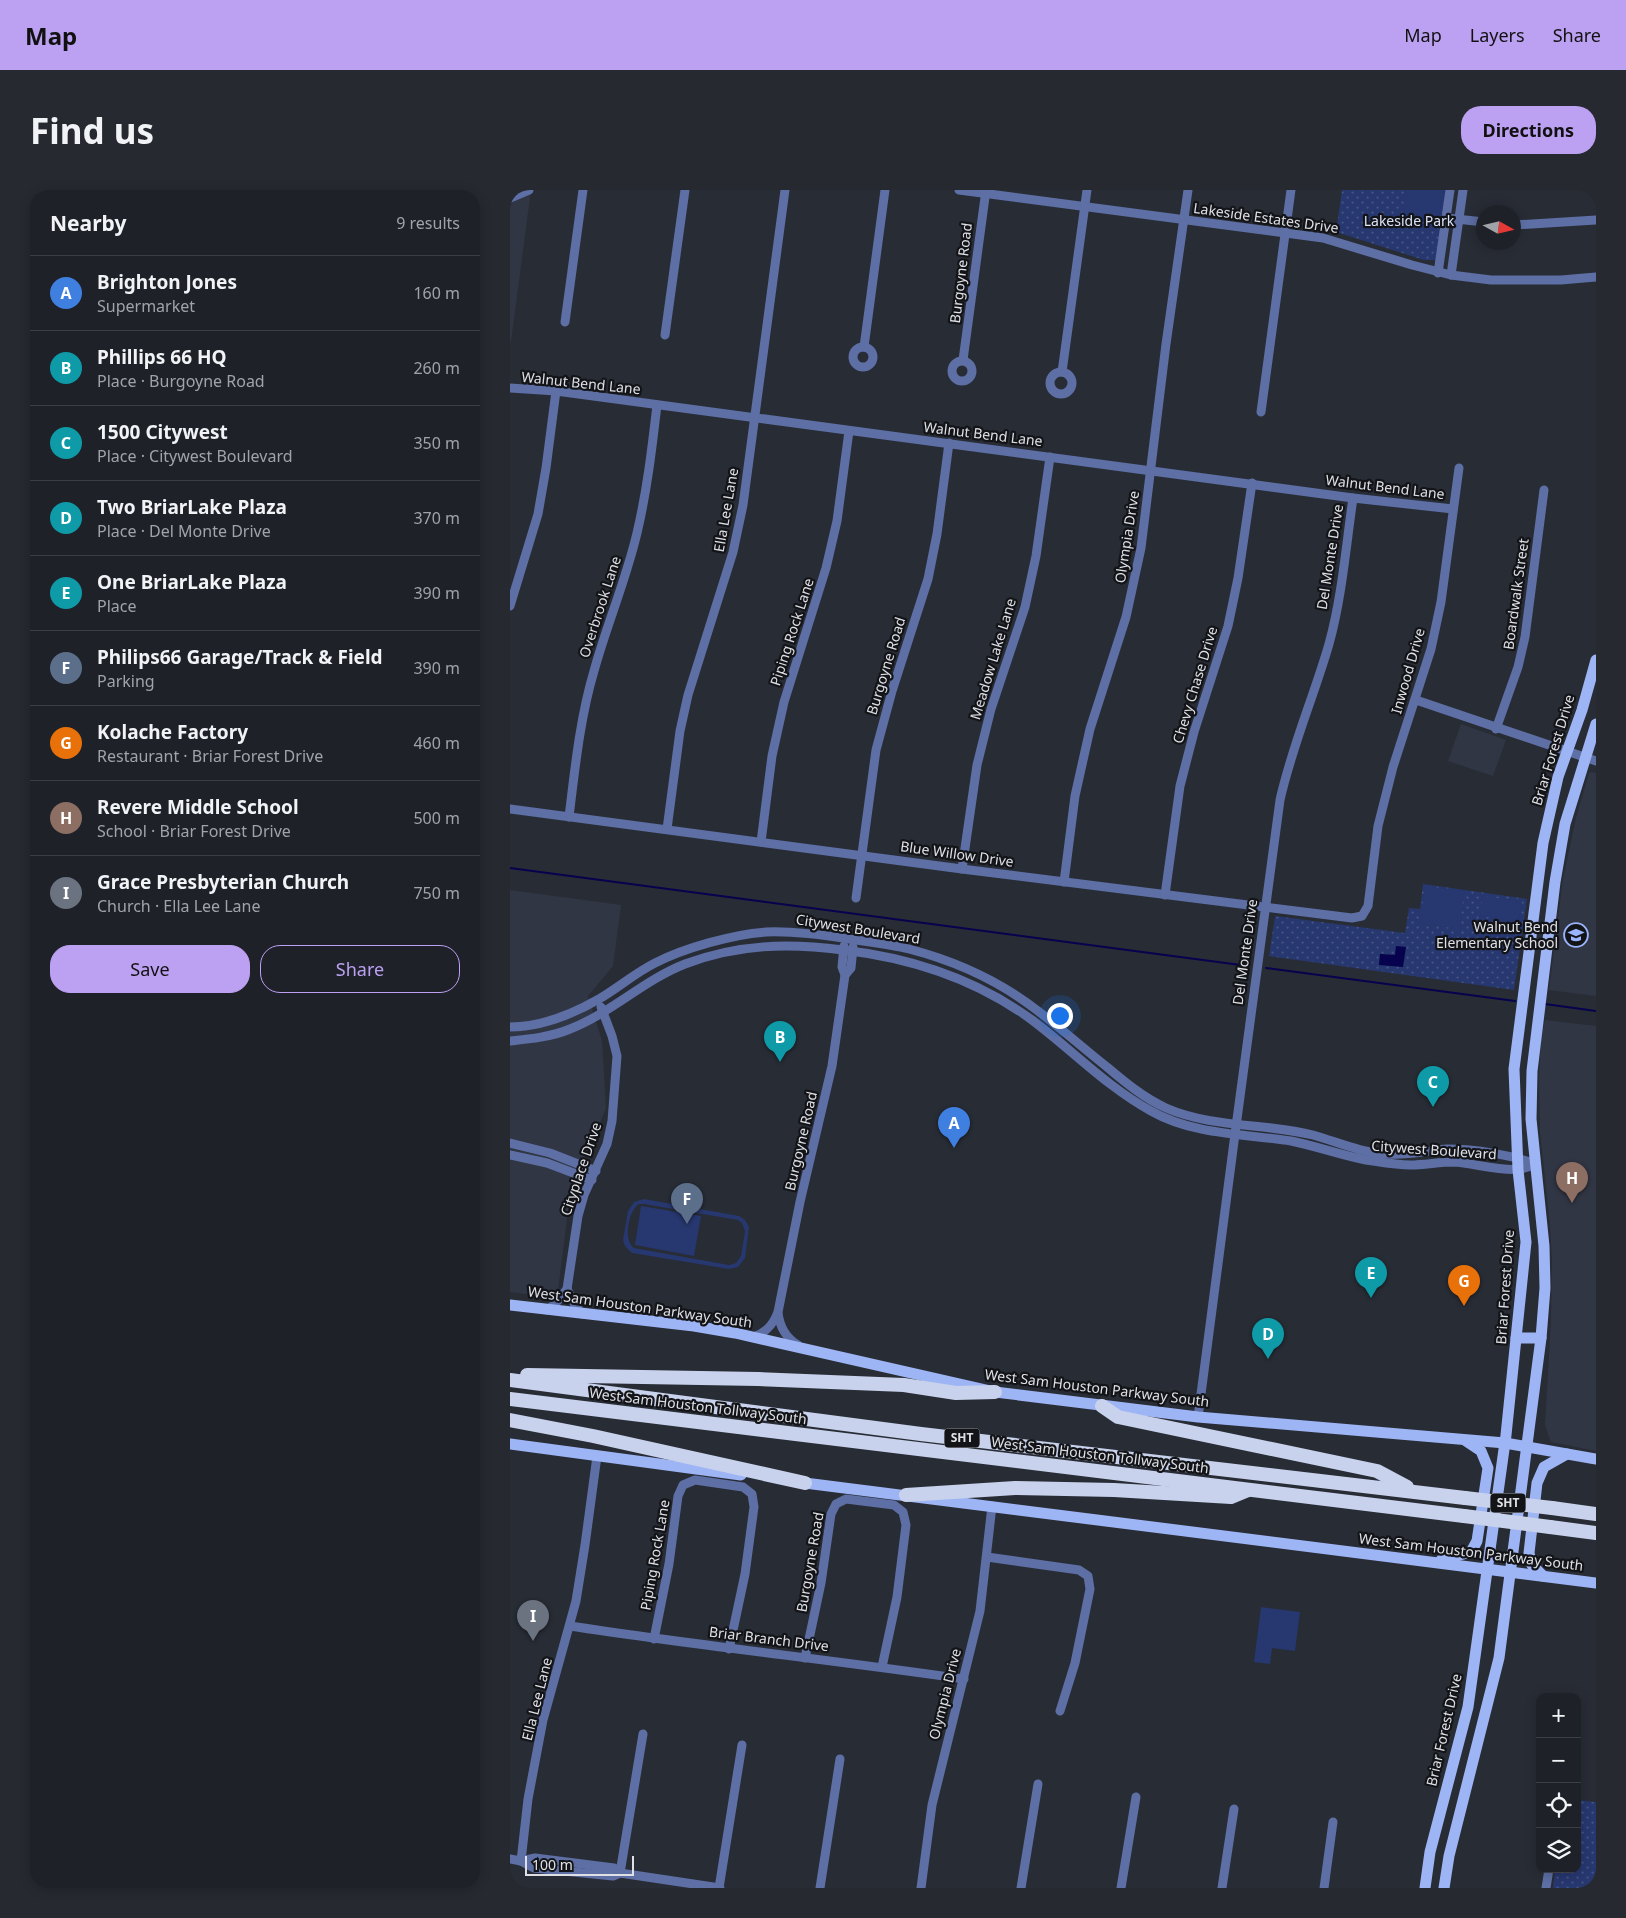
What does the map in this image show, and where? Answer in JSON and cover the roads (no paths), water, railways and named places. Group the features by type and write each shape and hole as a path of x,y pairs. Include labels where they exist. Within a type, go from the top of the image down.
{"highway":[{"path":"510,1375 758,1379 904,1386 956,1393 995,1392"},
{"name":"West Sam Houston Tollway South","path":"510,1380 930,1435 1596,1514"},
{"name":"West Sam Houston Tollway South","path":"510,1399 1596,1533"},
{"path":"1102,1406 1118,1417 1377,1471 1414,1491"},
{"path":"510,1420 593,1436 806,1483"},
{"path":"906,1495 1016,1488 1114,1490 1230,1497 1250,1489"}],"main road":[{"name":"Briar Forest Drive","path":"1425,1888 1430,1852 1468,1706 1505,1443 1526,1242 1518,1170 1514,1069 1542,843 1553,795 1582,710 1596,660"},
{"path":"1444,1888 1449,1856 1499,1658 1541,1338 1545,1288 1544,1254 1531,1119 1532,1071 1555,882 1565,824 1591,759 1596,724"},
{"path":"1527,964 1544,966"},
{"path":"1514,1069 1532,1071"},
{"name":"West Sam Houston Parkway South","path":"510,1305 694,1326 753,1337 995,1392 1198,1417 1505,1443 1596,1459"},
{"path":"1516,1338 1541,1338"},
{"path":"1437,1561 1471,1552 1477,1542 1488,1468 1481,1451 1463,1439"},
{"name":"West Sam Houston Parkway South","path":"510,1444 806,1483 1437,1561 1596,1583"},
{"path":"1543,1576 1532,1565 1529,1553 1537,1483 1544,1466 1567,1454"},
{"path":"1430,1852 1449,1856"}],"street":[{"path":"510,198 530,190"},
{"path":"565,322 583,190"},
{"path":"665,335 684,190"},
{"name":"Ella Lee Lane","path":"667,829 680,731 686,704 733,552 743,505 785,190"},
{"path":"864,347 885,190"},
{"name":"Lakeside Estates Drive","path":"959,190 1323,238 1438,273 1451,275 1491,280 1561,280 1596,277"},
{"path":"1062,372 1088,190"},
{"name":"Olympia Drive","path":"1064,882 1077,787 1090,729 1126,617 1142,548 1188,190"},
{"path":"1261,412 1291,190"},
{"path":"1438,273 1450,190"},
{"path":"1451,275 1463,190"},
{"name":"Burgoyne Road","path":"963,360 985,192"},
{"path":"1447,218 1476,221"},
{"path":"1521,225 1596,220"},
{"name":"Walnut Bend Lane","path":"510,388 556,391 1353,498 1453,509"},
{"path":"510,606 538,514 556,391"},
{"name":"Overbrook Lane","path":"569,817 577,757 593,671 626,574 646,491 657,405"},
{"name":"Piping Rock Lane","path":"761,842 772,756 784,702 826,568 837,522 849,431"},
{"name":"Burgoyne Road","path":"856,898 876,750 892,690 928,580 937,534 949,443"},
{"name":"Meadow Lake Lane","path":"962,869 977,765 991,709 1025,607 1036,556 1050,456"},
{"name":"Inwood Drive","path":"1372,879 1378,826 1393,767 1416,700 1431,648 1441,602 1459,468"},
{"name":"Chevy Chase Drive","path":"1165,895 1180,786 1194,732 1228,626 1238,578 1252,483"},
{"name":"Boardwalk Street","path":"1496,729 1518,667 1526,637 1544,490"},
{"name":"Del Monte Drive","path":"1198,1417 1234,1134 1280,800 1288,766 1329,643 1340,592 1353,498"},
{"path":"1416,700 1496,729 1591,759"},
{"name":"Blue Willow Drive","path":"510,809 1352,918 1362,916 1368,906 1372,879"},
{"name":"Citywest Boulevard","path":"510,1027 530,1027 552,1021 597,1000 654,964 678,953 718,941 764,932 798,932 908,948 983,976 1015,994 1141,1095 1167,1109 1198,1118 1312,1135 1349,1147 1386,1154 1416,1154 1449,1149 1518,1157 1536,1164"},
{"name":"Burgoyne Road","path":"753,1337 770,1327 778,1312 800,1202 832,1066 845,975 851,968 848,950 850,939"},
{"name":"Citywest Boulevard","path":"510,1041 531,1039 569,1030 684,964 729,950 766,945 813,946 848,950 889,956 937,969 975,985 1032,1020 1118,1090 1152,1112 1175,1122 1200,1129 1298,1143 1365,1159 1408,1165 1454,1162 1518,1170 1536,1164"},
{"name":"Cityplace Drive","path":"567,1290 578,1216 584,1195 607,1144 612,1121 617,1056 612,1036 597,1000"},
{"path":"510,1143 550,1154 596,1171"},
{"path":"510,1155 547,1164 592,1180"},
{"path":"547,1310 567,1290 582,1314"},
{"path":"778,1312 785,1334 791,1341 807,1349"},
{"name":"Ella Lee Lane","path":"521,1861 528,1799 543,1720 570,1626 586,1545 598,1456"},
{"name":"Piping Rock Lane","path":"654,1639 669,1564 678,1496 683,1485 694,1480 743,1487 752,1494 754,1507 745,1574 729,1649"},
{"name":"Burgoyne Road","path":"806,1658 821,1583 831,1514 836,1504 846,1499 894,1505 903,1512 906,1525 897,1597 882,1667"},
{"name":"Olympia Drive","path":"920,1888 932,1805 980,1611 992,1506"},
{"path":"987,1557 1079,1570 1088,1576 1090,1588 1075,1663 1060,1710"},
{"name":"Briar Branch Drive","path":"570,1626 654,1639 964,1679"},
{"path":"620,1873 643,1734"},
{"path":"510,1860 521,1861 534,1868 614,1876 620,1873 719,1888 742,1744"},
{"path":"820,1888 840,1759"},
{"path":"1021,1888 1038,1784"},
{"path":"1121,1888 1136,1796"},
{"path":"1222,1888 1234,1809"},
{"path":"1324,1888 1333,1822"},
{"path":"1546,1888 1549,1873"}],"waterway":[{"path":"510,868 1248,966"},
{"path":"1266,968 1515,1001"},
{"path":"1545,1004 1596,1011"}],"place":[{"name":"Walnut Bend Elementary School","path":"1576,935"},
{"name":"Phillips 66 HQ","path":"780,1062"},
{"name":"1500 Citywest","path":"1433,1107"},
{"name":"Brighton Jones","path":"954,1148"},
{"name":"Revere Middle School","path":"1572,1203"},
{"name":"Philips66 Garage/Track & Field","path":"687,1224"},
{"name":"One BriarLake Plaza","path":"1371,1298"},
{"name":"Kolache Factory","path":"1464,1306"},
{"name":"Two BriarLake Plaza","path":"1268,1359"},
{"name":"Grace Presbyterian Church","path":"533,1641"}],"park label":[{"name":"Lakeside Park","path":"1409,221"}]}
